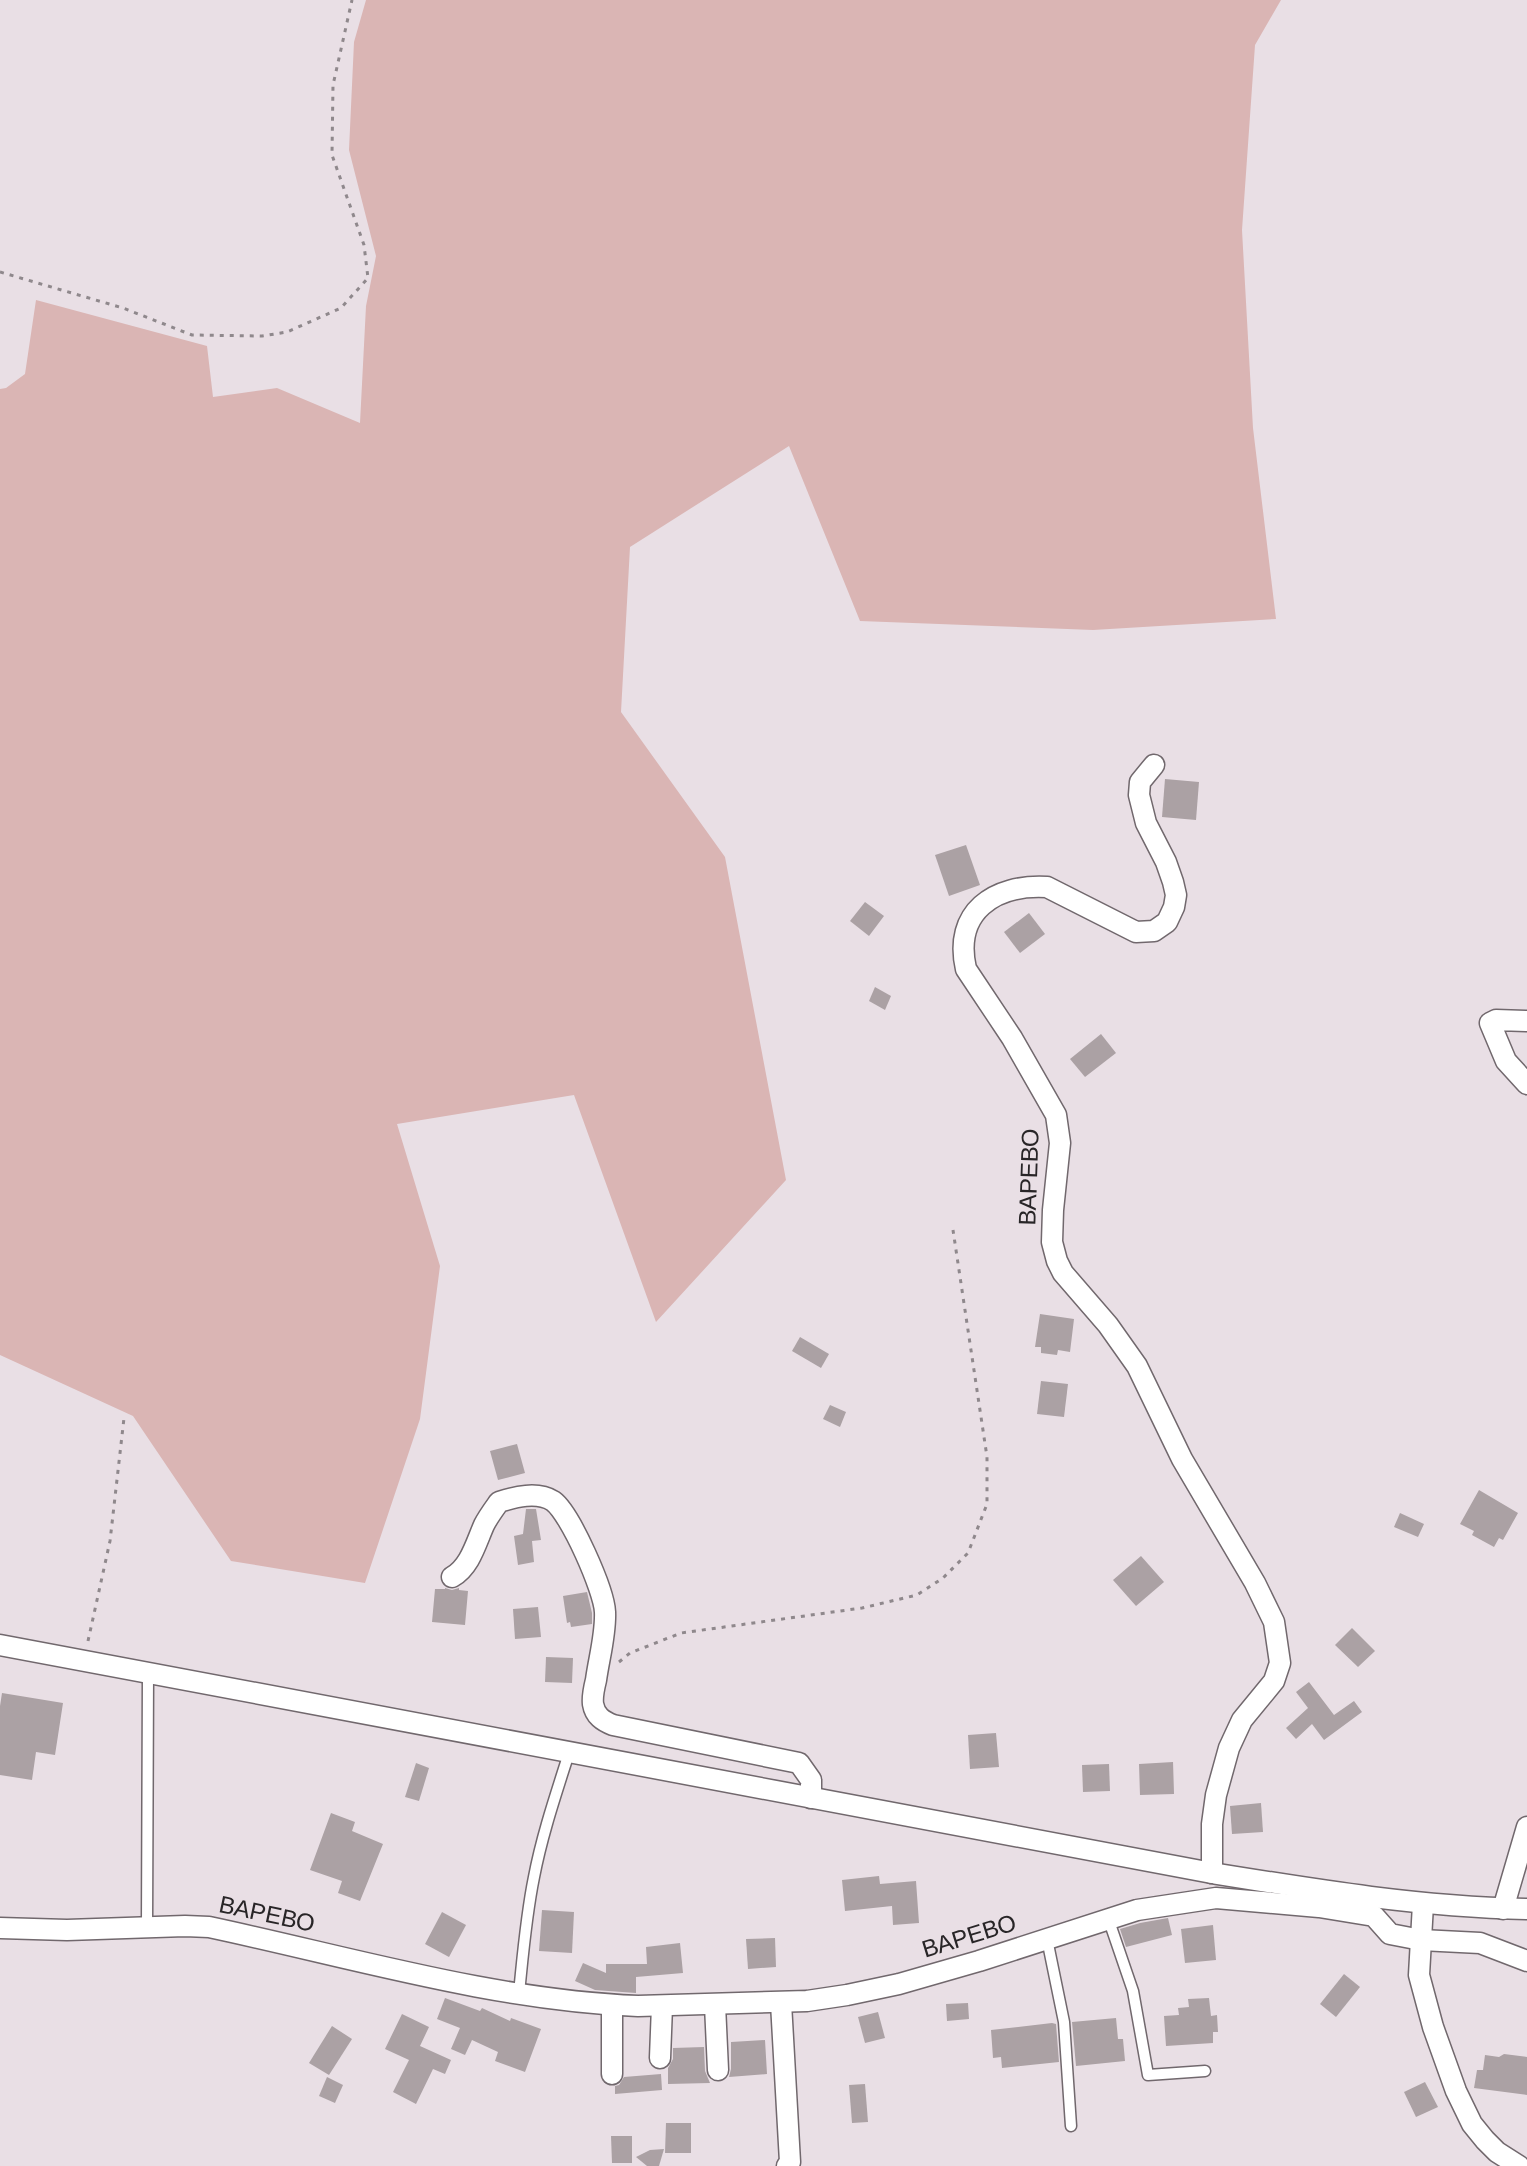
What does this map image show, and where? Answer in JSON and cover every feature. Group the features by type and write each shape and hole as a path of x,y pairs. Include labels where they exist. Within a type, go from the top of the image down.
{"street":[{"name":"ВАРЕВО","path":"1154,765 1140,782 1139,795 1146,823 1166,862 1176,895 1167,922 1154,931 1136,932 1047,887 1013,888 1001,892 974,913 963,940 963,957 966,969 1012,1038 1056,1115 1060,1143 1052,1242 1057,1261 1063,1273 1108,1325 1137,1366 1182,1459 1255,1583 1274,1622 1280,1663 1274,1681 1242,1720 1229,1748 1216,1795 1212,1824 1212,1873"},
{"path":"1527,1021 1496,1020 1490,1023 1506,1061 1527,1084"},
{"path":"452,1577 459,1573 473,1551 485,1522 499,1502 514,1497 536,1496 551,1500 560,1507 586,1555 603,1599 604,1628 593,1695 594,1709 602,1720 613,1725 799,1763 811,1780 811,1798"},
{"path":"0,1645 1212,1873 1423,1904 1527,1909"},
{"path":"1503,1909 1527,1827"},
{"name":"ВАРЕВО","path":"0,1928 209,1927 422,1976 612,2005 781,2003 847,1995 899,1984 1108,1918 1152,1907 1216,1898 1292,1904 1374,1916 1390,1934 1421,1940 1480,1943 1527,1961"},
{"path":"1423,1904 1419,1975 1433,2027 1456,2091 1472,2124 1485,2140 1519,2166"},
{"path":"781,2003 790,2162 787,2166"},
{"path":"612,2005 612,2074"},
{"path":"715,2005 718,2070"},
{"path":"660,2058 662,2006"}],"lane":[{"path":"147,1927 148,1672"},
{"path":"519,1993 534,1875 569,1753"},
{"path":"1108,1918 1133,1991 1148,2075 1205,2071"},
{"path":"1047,1939 1064,2022 1071,2126"}],"path":[{"path":"0,272 123,308 192,335 262,336 287,332 341,308 368,278 364,245 332,155 333,85 352,0"},
{"path":"618,1663 630,1653 681,1633 862,1608 917,1595 943,1578 968,1553 987,1504 987,1457 953,1230"},
{"path":"84,1660 110,1541 124,1418"}],"shaded area":[{"path":"366,0 1281,0 1255,45 1242,230 1253,428 1276,619 1093,630 860,621 789,446 630,547 621,712 725,857 786,1180 656,1322 574,1095 397,1124 440,1266 420,1419 365,1583 231,1561 133,1416 0,1355 0,389 25,374 36,300 207,346 213,397 277,388 360,423 366,306 376,256 349,150 354,42"}],"building":[{"path":"1165,779 1199,782 1196,820 1162,817"},
{"path":"966,845 980,885 949,896 935,855"},
{"path":"865,902 884,916 869,936 850,921"},
{"path":"1029,913 1045,934 1020,953 1004,932"},
{"path":"875,987 891,996 885,1010 869,1001"},
{"path":"1101,1034 1116,1053 1085,1077 1070,1059"},
{"path":"1040,1314 1074,1319 1070,1352 1058,1350 1057,1355 1041,1353 1041,1347 1035,1347"},
{"path":"800,1337 829,1354 821,1368 792,1351"},
{"path":"1041,1381 1068,1384 1064,1417 1037,1414"},
{"path":"830,1405 846,1412 840,1427 823,1419"},
{"path":"517,1444 525,1473 498,1480 490,1451"},
{"path":"1479,1490 1518,1513 1503,1540 1499,1538 1494,1547 1460,1524"},
{"path":"526,1509 536,1509 541,1540 532,1541 534,1562 518,1565 514,1536 523,1534"},
{"path":"1400,1513 1424,1524 1418,1537 1394,1527"},
{"path":"1141,1556 1164,1582 1136,1606 1113,1580"},
{"path":"435,1589 468,1591 465,1625 432,1622"},
{"path":"587,1592 592,1624 571,1627 570,1622 567,1623 563,1596"},
{"path":"538,1607 541,1637 515,1639 513,1609"},
{"path":"1352,1628 1375,1651 1358,1667 1335,1645"},
{"path":"546,1657 573,1658 572,1683 545,1682"},
{"path":"1309,1682 1334,1715 1354,1701 1362,1712 1324,1740 1312,1724 1296,1739 1286,1728 1308,1708 1296,1692"},
{"path":"2,1693 63,1703 55,1755 36,1752 32,1780 0,1775"},
{"path":"996,1733 999,1767 970,1769 968,1735"},
{"path":"1173,1762 1174,1794 1140,1795 1139,1764"},
{"path":"416,1763 429,1768 419,1801 405,1797"},
{"path":"1109,1764 1110,1791 1083,1792 1082,1765"},
{"path":"1261,1803 1263,1832 1232,1834 1230,1806"},
{"path":"331,1813 355,1822 352,1831 383,1844 360,1901 338,1893 342,1881 310,1870"},
{"path":"879,1876 880,1884 916,1881 919,1923 893,1925 892,1906 845,1911 842,1880"},
{"path":"542,1910 574,1912 572,1953 539,1951"},
{"path":"442,1912 466,1925 449,1957 425,1944"},
{"path":"1168,1918 1172,1935 1126,1947 1120,1929"},
{"path":"1213,1925 1216,1960 1185,1963 1181,1929"},
{"path":"775,1938 776,1967 748,1969 746,1939"},
{"path":"680,1943 683,1973 636,1977 636,1993 595,1990 575,1981 583,1963 606,1973 606,1964 647,1964 646,1947"},
{"path":"1344,1974 1360,1987 1336,2017 1320,2004"},
{"path":"445,1998 541,2029 525,2072 495,2061 498,2052 472,2040 465,2055 451,2049 460,2028 437,2019"},
{"path":"1209,1998 1211,2016 1217,2015 1218,2032 1213,2032 1213,2043 1166,2046 1164,2016 1179,2015 1178,2008 1189,2007 1188,1999"},
{"path":"968,2003 969,2019 947,2021 946,2004"},
{"path":"878,2012 885,2038 865,2043 858,2017"},
{"path":"402,2014 429,2027 420,2046 451,2060 445,2074 433,2069 416,2104 393,2092 409,2060 385,2049"},
{"path":"1116,2018 1118,2039 1123,2039 1125,2061 1076,2066 1072,2022"},
{"path":"1056,2024 1059,2062 1002,2068 1001,2057 993,2058 991,2030"},
{"path":"332,2026 352,2039 329,2075 309,2063"},
{"path":"765,2040 767,2074 729,2077 731,2042"},
{"path":"704,2047 705,2071 710,2083 668,2084 673,2048"},
{"path":"1504,2054 1527,2057 1527,2095 1474,2088 1477,2070 1483,2070 1485,2055 1499,2057"},
{"path":"661,2074 662,2090 615,2094 615,2086 624,2077"},
{"path":"327,2077 343,2085 335,2103 319,2096"},
{"path":"1425,2082 1438,2107 1416,2117 1404,2092"},
{"path":"865,2084 868,2122 852,2123 849,2085"},
{"path":"666,2123 691,2123 691,2153 665,2153"},
{"path":"611,2136 632,2136 632,2163 612,2163"},
{"path":"664,2149 659,2166 647,2166 636,2157 650,2150"}]}
